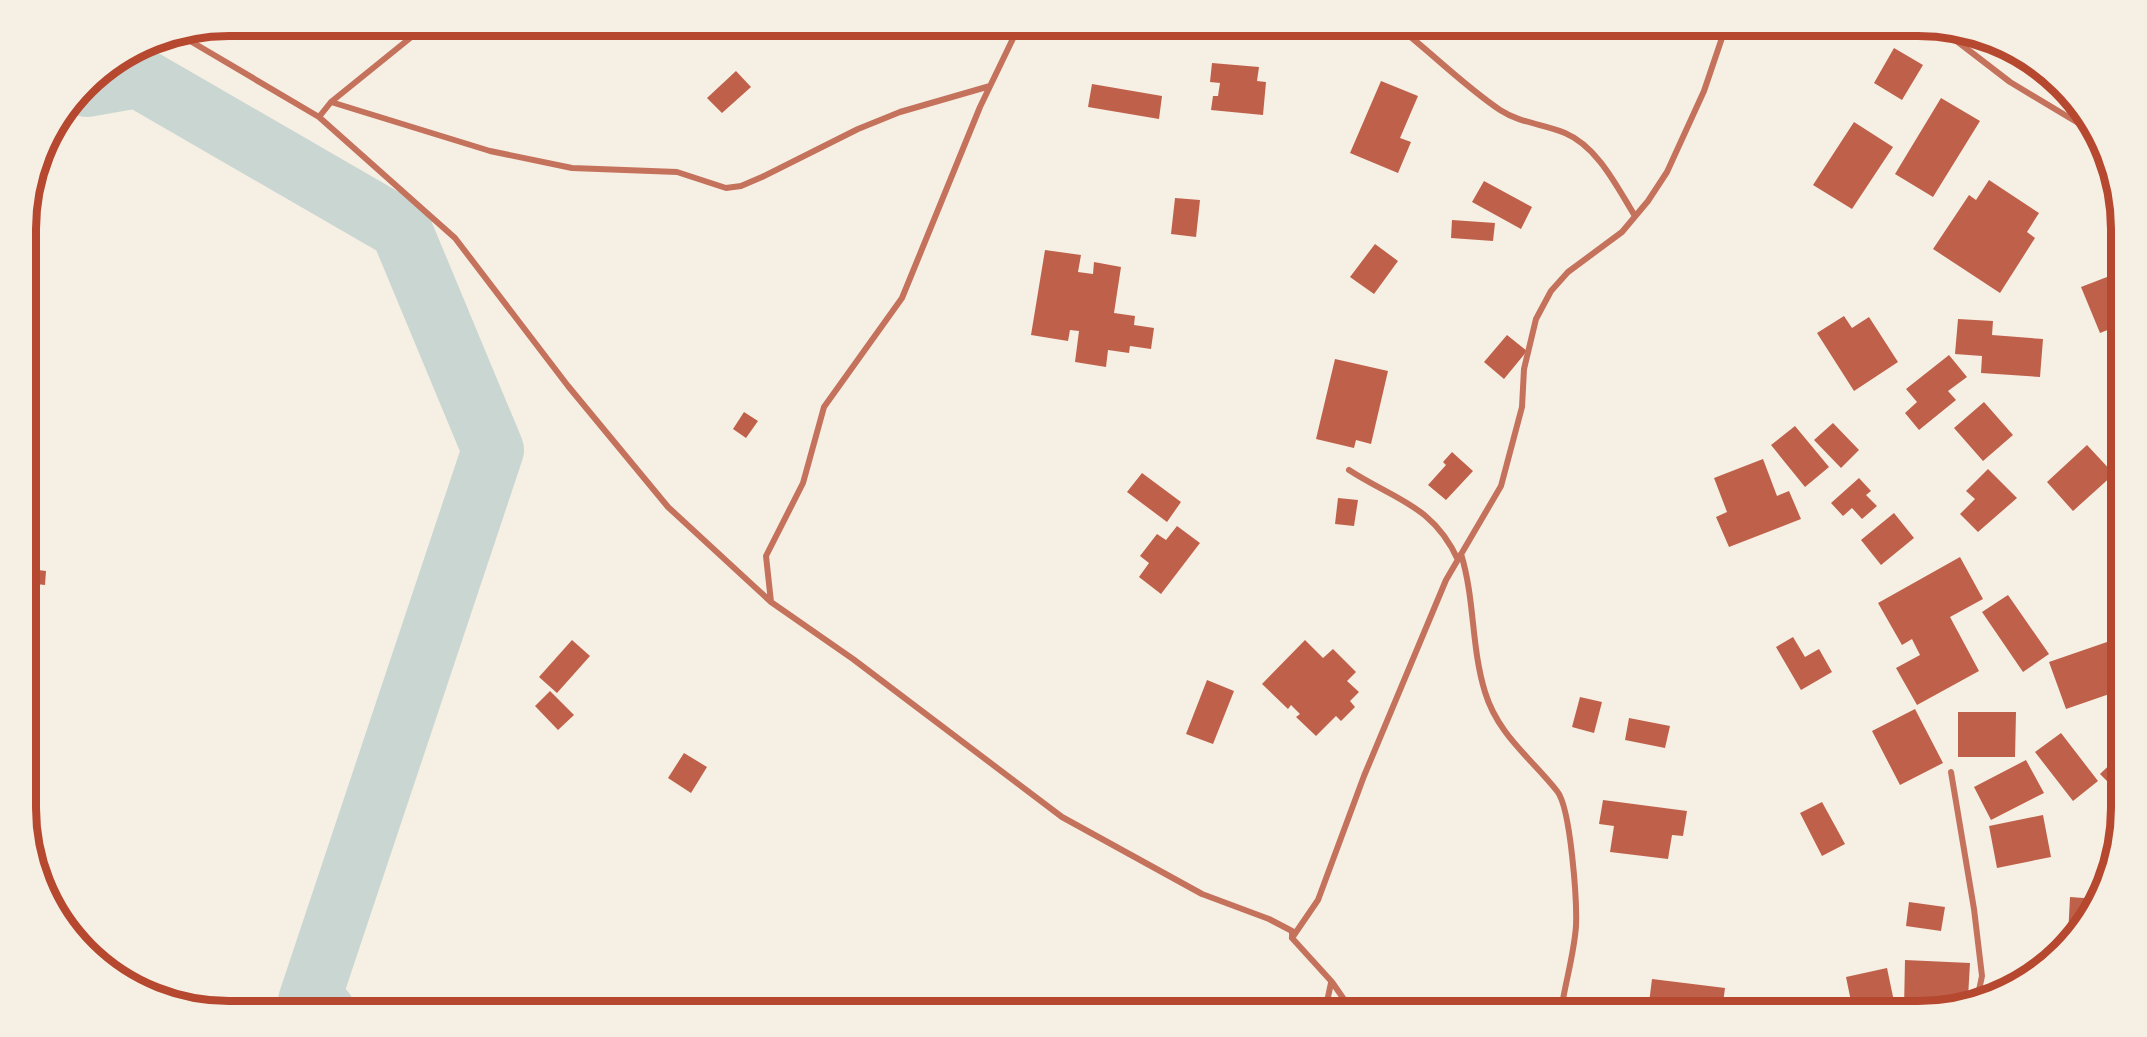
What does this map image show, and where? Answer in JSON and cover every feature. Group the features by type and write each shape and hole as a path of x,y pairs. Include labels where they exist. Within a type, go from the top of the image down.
{"street":[{"path":"319,117 332,102 413,36"},
{"path":"771,602 766,556 803,483 824,407 902,298 1013,36"},
{"path":"1408,36 1453,75 1502,111 1532,124 1567,134 1582,145 1607,172 1635,216"},
{"path":"1292,938 1318,900 1364,776 1416,647 1459,557 1501,486 1522,406 1524,369 1536,319 1551,291 1568,272 1622,232 1667,172 1704,92 1723,36"},
{"path":"189,40 319,117 455,238 568,387 668,507 771,602 854,659 1062,817 1202,894 1269,919 1292,931 1292,938 1332,982 1345,1001"},
{"path":"1955,40 2010,82 2078,123"},
{"path":"332,102 490,151 572,168 677,172 726,188 752,182 858,129 900,112 990,86"},
{"path":"1349,470 1379,490 1419,510 1435,522 1448,538 1459,557 1470,586 1472,629 1485,693 1513,743 1559,792 1569,828 1576,924 1563,1001"},
{"path":"1951,772 1974,909 1982,976 1979,991"},
{"path":"1327,1001 1332,982"}],"building":[{"path":"1894,48 1923,65 1902,100 1874,83"},
{"path":"1212,63 1259,67 1257,81 1266,82 1263,115 1211,110 1213,96 1218,96 1220,83 1210,82"},
{"path":"736,71 751,87 722,113 707,98"},
{"path":"1381,81 1418,96 1400,138 1411,142 1398,173 1350,153"},
{"path":"1092,84 1162,96 1159,119 1088,107"},
{"path":"1941,98 1980,121 1933,197 1895,174"},
{"path":"1854,122 1893,147 1852,209 1813,185"},
{"path":"1989,180 2039,213 2027,232 2035,238 2000,293 1933,249 1969,195 1976,200"},
{"path":"1484,181 1532,207 1521,229 1472,202"},
{"path":"1175,198 1200,200 1196,237 1171,234"},
{"path":"1452,220 1495,223 1493,241 1451,238"},
{"path":"1375,244 1398,261 1374,294 1350,277"},
{"path":"1045,250 1081,255 1078,272 1093,274 1094,262 1121,267 1114,313 1135,316 1134,325 1154,328 1151,349 1130,346 1129,353 1108,350 1106,367 1075,362 1079,331 1070,330 1068,341 1031,335"},
{"path":"2111,275 2111,329 2100,333 2081,287"},
{"path":"1844,316 1852,328 1869,317 1898,362 1854,391 1817,333"},
{"path":"1958,319 1993,321 1992,335 2043,339 2040,377 1981,373 1982,356 1955,354"},
{"path":"1507,335 1527,351 1504,379 1484,362"},
{"path":"1949,355 1967,377 1948,391 1956,400 1919,430 1905,413 1917,402 1906,389"},
{"path":"1335,359 1388,371 1371,444 1356,440 1354,448 1316,439"},
{"path":"1984,402 2013,435 1983,461 1954,428"},
{"path":"744,412 758,421 746,438 733,429"},
{"path":"1833,423 1859,450 1841,468 1814,440"},
{"path":"1795,426 1829,467 1805,487 1771,445"},
{"path":"2087,445 2111,471 2111,477 2073,511 2047,482"},
{"path":"1452,452 1473,471 1446,500 1428,485 1446,465 1443,462"},
{"path":"1763,459 1777,496 1789,491 1801,519 1729,547 1716,517 1727,512 1714,478"},
{"path":"1988,469 2017,498 1978,532 1960,514 1975,499 1966,491"},
{"path":"1142,473 1181,502 1167,522 1127,492"},
{"path":"1859,478 1871,491 1866,495 1877,506 1862,519 1852,508 1843,516 1831,503"},
{"path":"1338,498 1358,500 1354,526 1335,524"},
{"path":"1894,513 1914,538 1881,565 1861,540"},
{"path":"1177,526 1200,543 1161,594 1139,577 1149,563 1140,556 1157,534 1166,540"},
{"path":"1960,557 1983,599 1950,617 1979,671 1917,705 1896,668 1920,655 1912,639 1902,645 1878,603"},
{"path":"36,570 46,571 45,585 36,584"},
{"path":"2008,595 2049,654 2023,672 1982,612"},
{"path":"1793,637 1805,657 1819,649 1832,672 1801,690 1776,647"},
{"path":"572,640 590,656 557,693 539,677"},
{"path":"1305,640 1323,658 1333,649 1356,672 1347,681 1359,692 1350,701 1355,707 1341,721 1336,716 1316,736 1296,717 1300,714 1291,705 1288,709 1262,684"},
{"path":"2107,642 2111,653 2111,693 2066,709 2049,662"},
{"path":"1207,680 1234,691 1213,744 1186,734"},
{"path":"550,691 574,715 558,730 535,706"},
{"path":"1580,697 1602,702 1594,733 1572,727"},
{"path":"1915,709 1943,763 1900,785 1872,731"},
{"path":"1958,712 2016,712 2015,757 1958,757"},
{"path":"1629,718 1670,726 1665,748 1625,740"},
{"path":"2061,733 2098,781 2073,801 2035,752"},
{"path":"684,753 707,767 691,793 668,778"},
{"path":"2026,760 2044,793 1991,820 1974,787"},
{"path":"2111,764 2111,785 2100,774"},
{"path":"1603,800 1687,811 1683,836 1672,835 1668,859 1610,852 1614,826 1599,824"},
{"path":"1822,802 1845,844 1822,856 1800,813"},
{"path":"2043,815 2051,857 1997,868 1989,826"},
{"path":"2070,897 2088,898 2078,915 2068,928"},
{"path":"1909,902 1945,907 1941,931 1906,926"},
{"path":"1905,960 1970,963 1968,994 1931,1001 1904,1001"},
{"path":"1887,968 1894,1001 1851,1001 1846,977"},
{"path":"1652,979 1725,988 1723,1001 1649,1001"}],"waterway":[{"path":"103,83 138,77 401,229 493,450 309,1001"}]}
